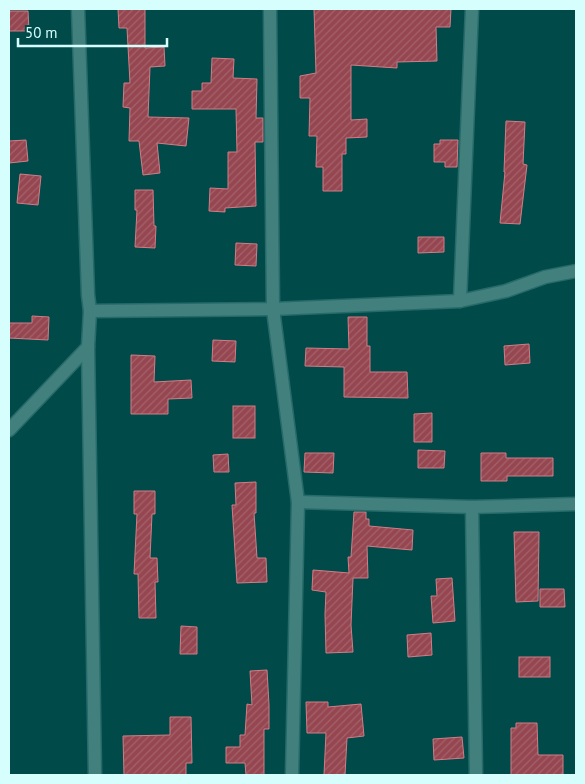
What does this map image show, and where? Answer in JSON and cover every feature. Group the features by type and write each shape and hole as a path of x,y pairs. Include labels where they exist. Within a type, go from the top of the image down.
{"street":[{"path":"78,9 90,311 88,347 95,775"},
{"path":"270,9 273,309 298,502 292,775"},
{"path":"460,301 472,9"},
{"path":"90,311 273,309 460,301 506,290 546,277 576,271"},
{"path":"9,430 88,347"},
{"path":"298,502 472,506 576,504"},
{"path":"472,506 476,775"}],"building":[{"path":"118,9 145,9 145,48 164,47 165,66 150,67 148,117 189,118 186,146 157,143 160,173 143,175 139,141 129,141 130,108 123,107 124,83 130,83 127,28 119,28"},
{"path":"314,9 451,9 450,27 436,27 437,61 397,62 397,68 351,65 351,120 367,119 367,137 346,138 346,154 342,154 342,191 323,191 323,167 316,167 317,136 309,136 310,98 300,98 300,76 316,73"},
{"path":"9,11 28,11 29,31 9,31"},
{"path":"212,58 234,59 233,78 257,79 256,118 263,118 263,142 255,142 256,206 225,208 225,212 209,211 210,188 228,189 228,152 237,152 236,109 192,109 192,91 202,91 202,83 211,83"},
{"path":"506,121 525,122 523,164 527,165 520,224 500,223 505,172"},
{"path":"26,140 28,161 9,163 9,141"},
{"path":"440,140 458,140 457,167 445,167 445,162 434,162 434,144 440,144"},
{"path":"20,174 41,176 38,205 17,203"},
{"path":"135,190 153,190 154,226 156,226 155,248 135,247 137,210 135,210"},
{"path":"418,237 444,237 444,252 418,253"},
{"path":"236,243 257,244 256,266 235,265"},
{"path":"32,316 49,317 48,340 9,338 9,323 32,323"},
{"path":"348,317 367,317 367,346 370,346 370,372 407,372 408,398 344,397 344,367 305,366 306,348 349,349"},
{"path":"213,340 236,341 235,362 212,361"},
{"path":"529,344 530,363 505,365 504,346"},
{"path":"131,355 155,356 154,382 191,380 192,398 168,399 168,414 131,414"},
{"path":"233,406 255,406 255,438 233,438"},
{"path":"432,413 432,442 414,442 414,414"},
{"path":"418,450 445,451 444,468 418,468"},
{"path":"305,453 334,453 333,473 304,472"},
{"path":"481,453 506,453 506,458 553,458 553,476 507,476 507,481 481,481"},
{"path":"228,454 229,472 214,472 213,455"},
{"path":"256,482 256,513 254,513 257,558 266,558 267,582 237,583 232,505 236,505 235,483"},
{"path":"134,491 155,491 155,514 152,514 150,558 157,558 158,582 155,582 156,618 139,618 138,574 134,574 137,514 134,514"},
{"path":"354,512 366,512 369,526 413,530 412,550 367,546 368,578 353,578 351,625 353,652 326,653 326,592 312,590 313,570 349,573 348,557 351,557"},
{"path":"514,532 539,532 538,601 516,602"},
{"path":"452,578 455,621 433,623 431,596 437,596 436,579"},
{"path":"540,589 564,589 565,607 540,607"},
{"path":"181,626 197,627 197,654 180,654"},
{"path":"431,633 432,655 408,657 407,635"},
{"path":"519,657 550,657 550,677 519,677"},
{"path":"267,670 269,729 264,729 264,775 246,775 245,763 226,763 226,747 240,747 240,735 245,735 247,704 252,705 250,671"},
{"path":"306,702 328,702 328,707 361,704 364,736 347,738 345,775 324,775 326,733 307,733"},
{"path":"170,717 191,717 192,763 186,763 186,775 124,775 123,736 170,735"},
{"path":"516,723 537,723 538,755 563,755 563,775 511,775 511,728 516,728"},
{"path":"462,737 464,758 434,760 433,739"}]}
